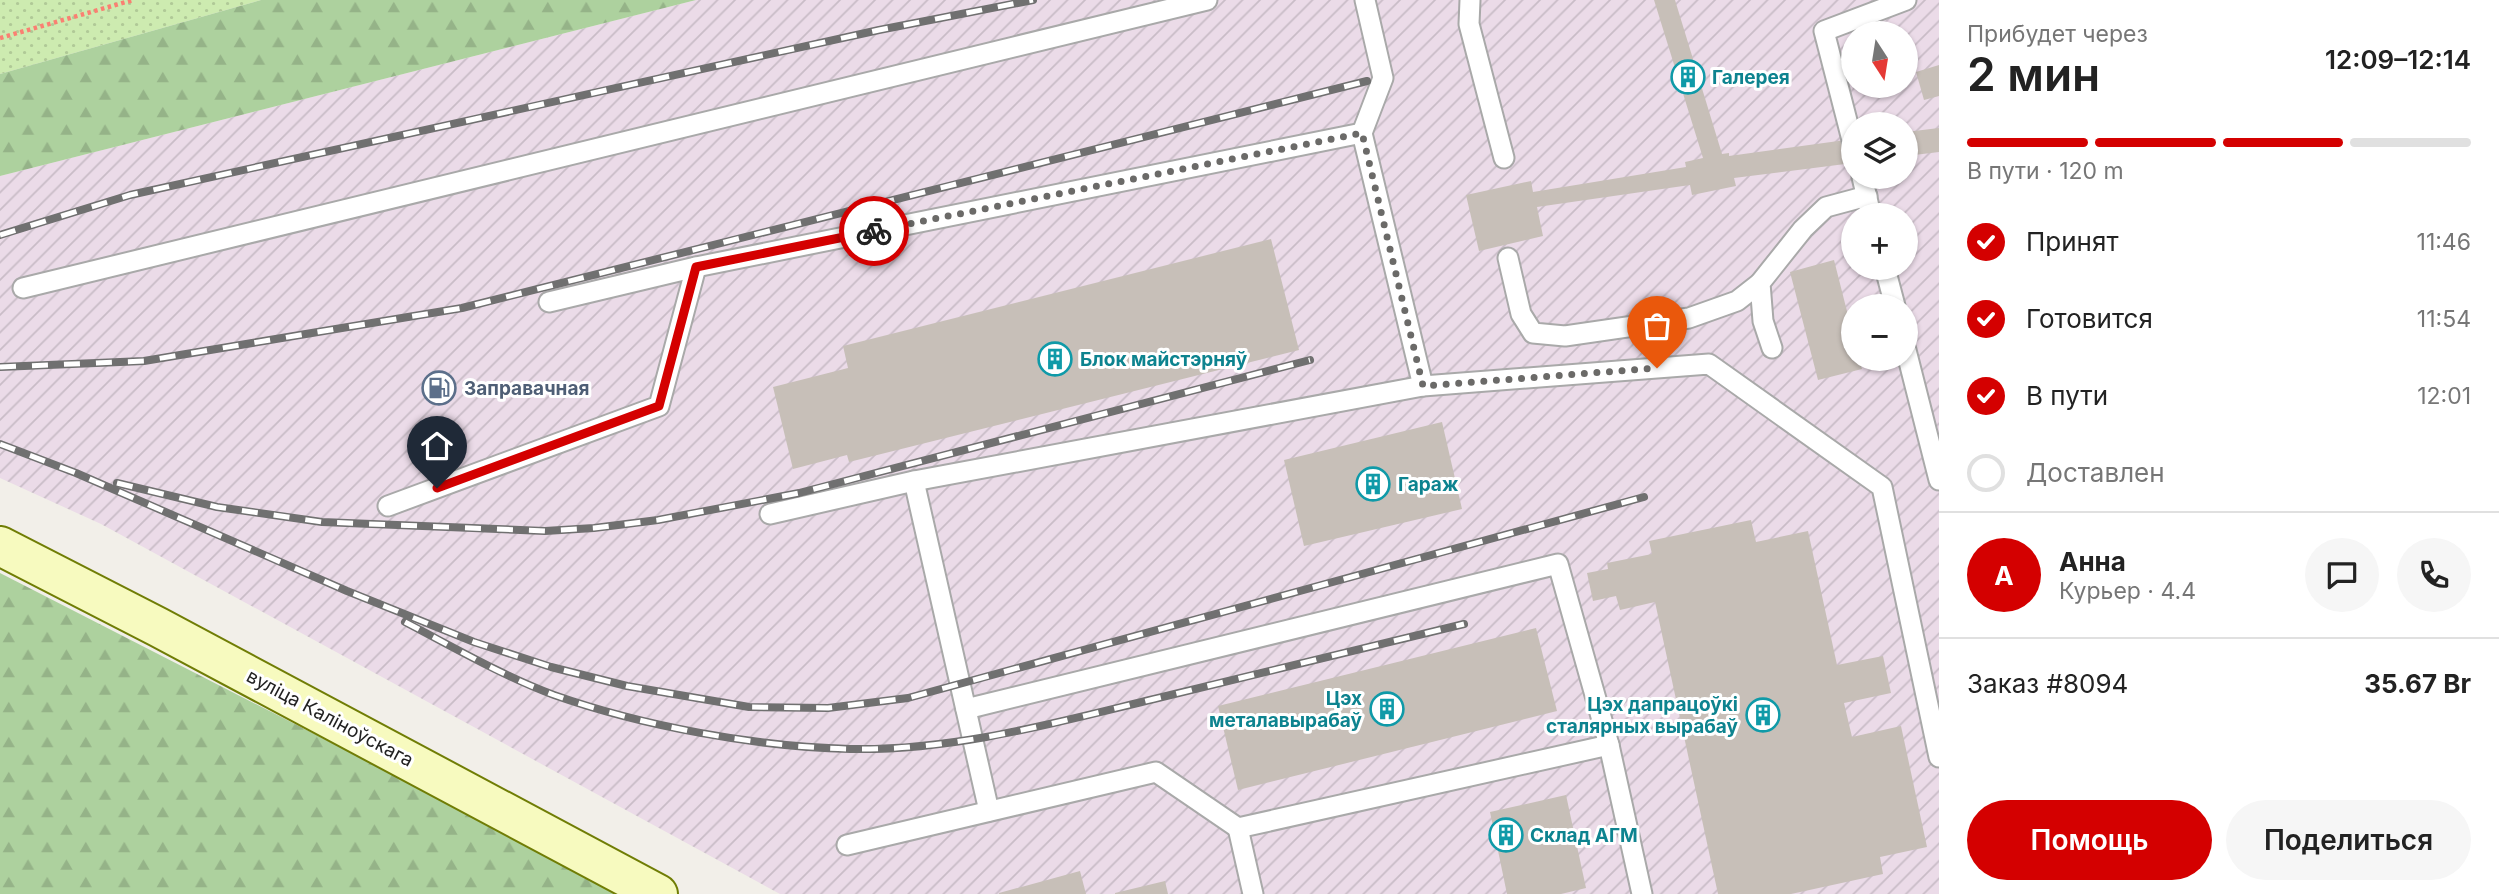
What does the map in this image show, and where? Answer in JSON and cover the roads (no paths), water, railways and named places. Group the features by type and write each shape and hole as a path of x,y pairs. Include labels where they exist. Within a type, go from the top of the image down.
{"street":[{"name":"вуліца Каліноўскага","path":"0,546 158,626 658,894"}],"lane":[{"path":"23,288 1207,0"},
{"path":"1365,0 1383,78 1362,133 1423,386"},
{"path":"1470,0 1469,24 1504,158"},
{"path":"1845,112 1824,32 1906,0"},
{"path":"549,302 696,267 1362,133"},
{"path":"1508,258 1521,314 1534,333 1565,336 1689,318 1737,301 1760,283 1804,229 1826,207 1841,207"},
{"path":"388,506 659,406 696,267"},
{"path":"1760,283 1763,321 1772,348"},
{"path":"770,514 914,481 1423,386 1709,363 1882,487 1939,757"},
{"path":"1911,371 1939,480"},
{"path":"914,481 989,811"},
{"path":"966,709 1558,564 1609,745 1642,894"},
{"path":"1238,828 1609,745"},
{"path":"847,845 1156,772 1238,828 1253,894"}],"railway":[{"path":"0,235 130,195 879,30 1033,0"},
{"path":"0,367 144,361 462,308 1367,81"},
{"path":"117,483 217,507 322,522 545,531 594,528 658,520 799,493 1310,360"},
{"path":"0,444 76,473 347,591 474,642 551,667 627,686 749,707 828,708 908,698 1644,497"},
{"path":"405,622 516,679 588,706 700,733 777,744 850,749 927,745 1004,734 1464,624"}],"place":[{"name":"Галерея","path":"1688,77"},
{"name":"Блок майстэрняў","path":"1055,359"},
{"name":"Заправачная","path":"439,388"},
{"name":"Гараж","path":"1373,484"},
{"name":"Цэх металавырабаў","path":"1387,709"},
{"name":"Цэх дапрацоўкі сталярных вырабаў","path":"1763,715"},
{"name":"Склад АГМ","path":"1506,835"}]}
